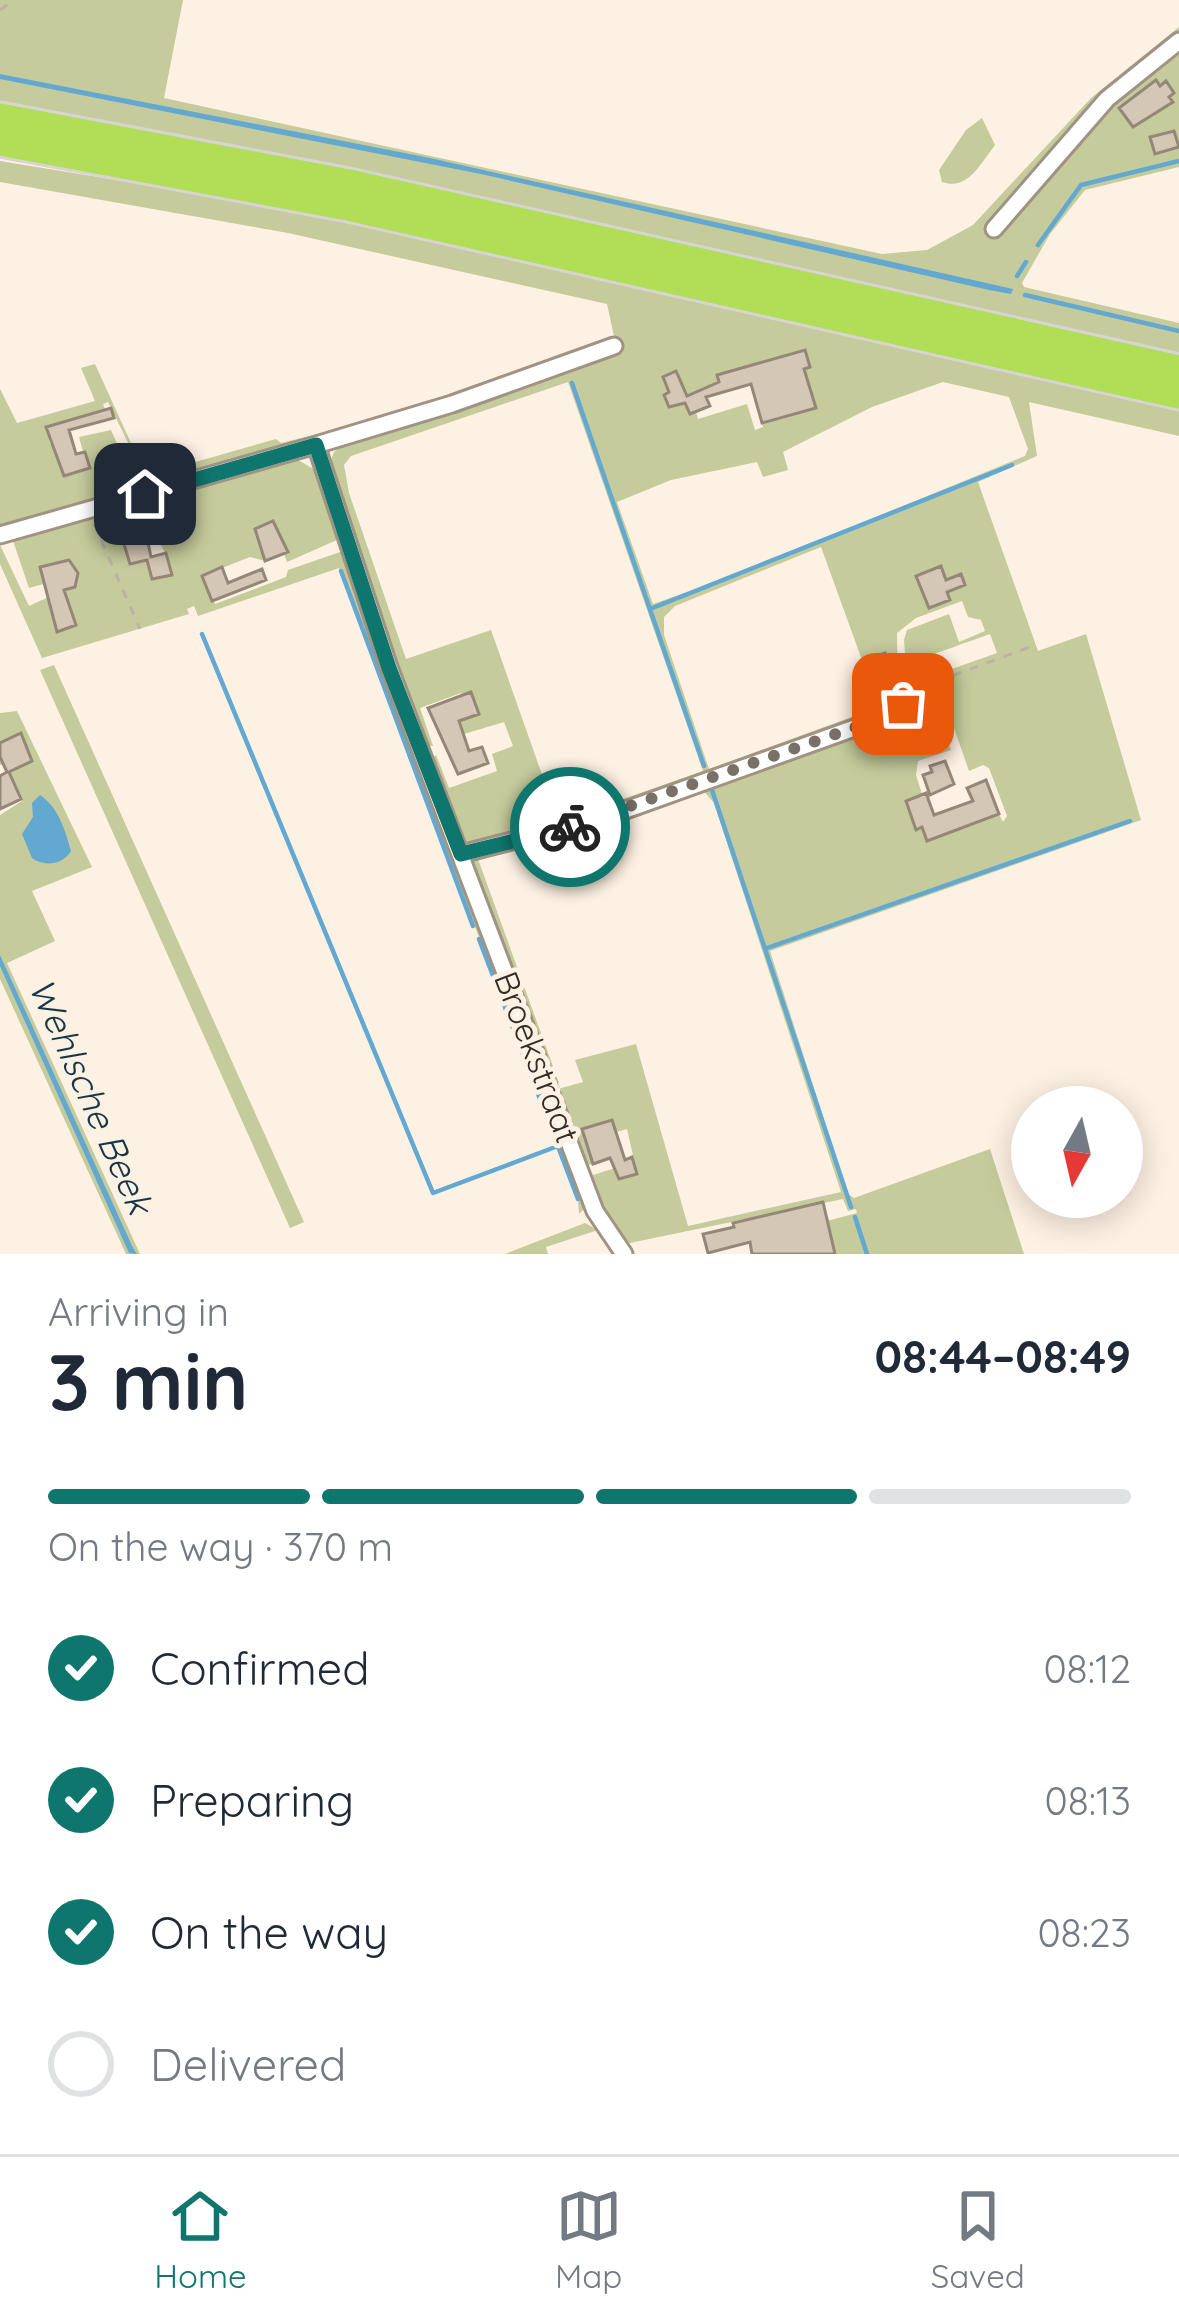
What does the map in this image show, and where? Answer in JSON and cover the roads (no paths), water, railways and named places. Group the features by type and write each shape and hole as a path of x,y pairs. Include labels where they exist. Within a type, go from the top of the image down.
{"highway":[{"path":"0,117 394,192 1179,369"},
{"path":"0,142 349,207 1179,395"}],"street":[{"path":"994,229 1107,99 1179,41"},
{"path":"0,535 452,404 614,346"},
{"name":"Broekstraat","path":"316,445 389,668 595,1210 624,1254"},
{"path":"461,854 609,816 899,712 903,688"}],"water":[{"path":"0,74 430,158 1013,289 1011,294 989,290 481,174 0,79"},
{"path":"40,795 57,813 71,851 53,863 32,858 22,834 33,817 32,803"},
{"path":"0,955 137,1254 129,1253 0,966"}],"waterway":[{"path":"1038,245 1081,185 1179,161"},
{"path":"1017,276 1026,262"},
{"path":"1025,295 1179,331"},
{"path":"572,383 704,766"},
{"path":"650,609 1012,465"},
{"path":"341,571 473,926"},
{"path":"202,634 433,1193 558,1146"},
{"path":"712,790 851,1207"},
{"path":"767,948 1130,821"},
{"path":"479,939 578,1199"},
{"path":"855,1217 867,1254"}],"water label":[{"name":"Wehlsche Beek","path":"91,1096"}]}
